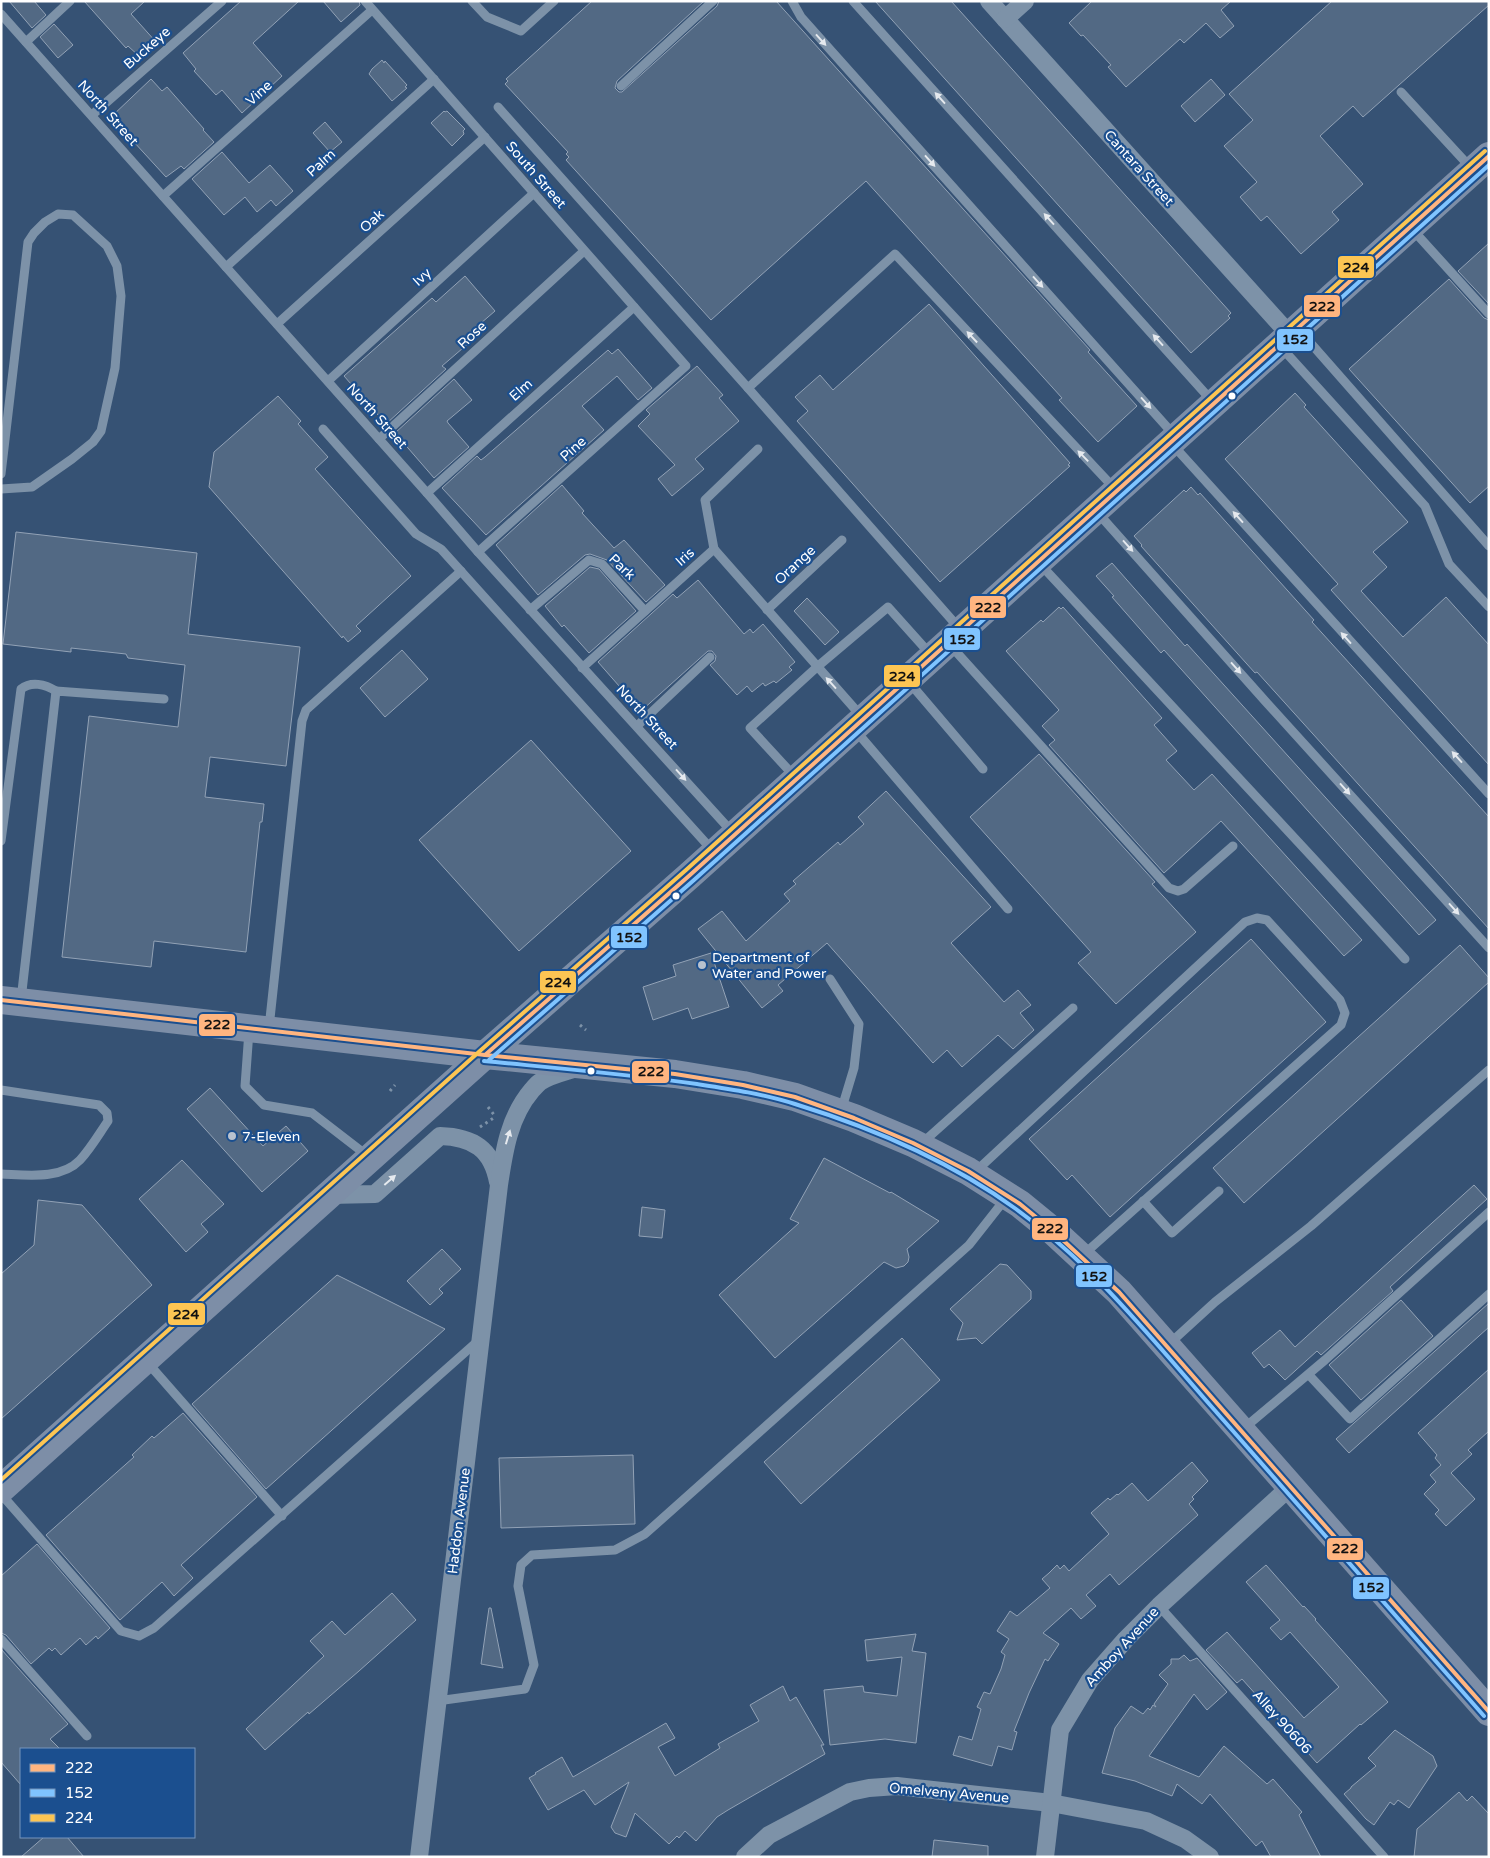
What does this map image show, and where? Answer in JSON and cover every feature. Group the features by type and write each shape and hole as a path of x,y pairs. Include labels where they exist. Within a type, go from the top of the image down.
{"main road":[{"path":"1,1489 485,1055 797,780 1288,335 1481,163"},
{"path":"11,1001 485,1055 675,1074 743,1085 795,1097 841,1113 920,1146 973,1174 1014,1200 1053,1231 1119,1292 1489,1712"}],"street":[{"name":"Cantara Street","path":"990,1 1288,335"},
{"path":"1006,19 1025,1"},
{"name":"Haddon Avenue","path":"419,1857 480,1339 506,1142 514,1118 525,1098 540,1082 585,1064"},
{"name":"Haddon Avenue","path":"329,1195 375,1194 440,1136 458,1136 473,1142 487,1153 496,1168 499,1185"},
{"name":"Amboy Avenue","path":"1045,1857 1060,1730 1090,1680 1159,1606 1290,1487"},
{"name":"Omelveny Avenue","path":"745,1857 769,1835 850,1792 869,1788 897,1786 1052,1803 1146,1822 1185,1839 1210,1857"}],"lane":[{"path":"26,42 70,1"},
{"name":"Buckeye","path":"92,115 222,1"},
{"name":"South Street","path":"365,1 686,366"},
{"path":"472,1 487,18 521,31 554,1"},
{"path":"621,86 713,1"},
{"path":"792,1 808,24 1489,794"},
{"path":"853,1 1214,403"},
{"name":"Vine","path":"164,196 372,10"},
{"name":"North Street","path":"1,14 478,552 735,835"},
{"name":"Palm","path":"226,267 434,79"},
{"path":"1401,92 1481,163"},
{"path":"498,107 748,388 948,644 1169,888 1178,891 1184,889 1233,846"},
{"name":"Oak","path":"277,324 485,137"},
{"name":"Ivy","path":"328,381 534,193"},
{"path":"1,474 28,242 45,222 58,214 73,215 107,246 117,266 121,296 115,368 101,431 93,442 32,487 1,489"},
{"path":"1410,228 1489,314"},
{"name":"Rose","path":"379,439 584,250"},
{"path":"748,388 895,254 1117,491"},
{"name":"Elm","path":"427,493 634,307"},
{"path":"1288,335 1489,546"},
{"path":"1288,335 1425,506 1450,564 1489,607"},
{"name":"Pine","path":"478,552 686,366"},
{"path":"323,430 416,534 441,549 714,853"},
{"name":"Iris","path":"582,668 714,549 705,500 758,449"},
{"path":"1096,510 1266,702 1489,948"},
{"name":"Orange","path":"767,610 842,540"},
{"path":"714,549 817,667 859,723 1008,909"},
{"name":"Park","path":"530,610 589,560 602,564 645,610"},
{"path":"1038,562 1405,959"},
{"path":"370,1158 312,1113 264,1105 245,1086 259,1029 302,721 306,710 461,571"},
{"path":"797,780 750,728 817,667 888,607 948,644"},
{"path":"637,726 710,657"},
{"path":"907,680 984,769"},
{"path":"1,841 20,689 33,684 49,686 56,690 164,699"},
{"path":"11,1001 56,690"},
{"path":"973,1174 1245,922 1257,918 1267,920 1340,1000 1345,1013 1341,1025 1081,1256"},
{"path":"830,980 859,1024 854,1068 841,1113"},
{"path":"920,1146 1073,1008"},
{"path":"1166,1346 1215,1302 1311,1226 1489,1070"},
{"path":"1,1090 99,1105 107,1113 108,1121 80,1161 63,1171 49,1175 1,1174"},
{"path":"1143,1201 1172,1233 1219,1191"},
{"path":"437,1701 525,1689 534,1665 518,1586 521,1565 532,1555 615,1550 645,1534 969,1246 1014,1200"},
{"path":"1241,1431 1309,1374 1489,1212"},
{"path":"1309,1374 1350,1419 1489,1294"},
{"path":"1,1494 121,1631 139,1636 154,1628 480,1339"},
{"path":"145,1360 282,1516"},
{"name":"Alley 90606","path":"1159,1606 1384,1857"},
{"path":"1,1639 87,1736"}],"path":[{"path":"580,1025 587,1030"},
{"path":"390,1090 395,1085"},
{"path":"488,1107 496,1116"},
{"path":"475,1130 502,1112"}],"building":[{"path":"9,1 34,1 46,15 32,28"},
{"path":"84,1 145,1 131,14 156,42 140,57 128,46 126,48"},
{"path":"241,1 299,1 253,43 282,76 242,113 222,90 216,95 194,71 196,69 183,53"},
{"path":"323,1 359,1 360,5 341,22"},
{"path":"592,1 704,1 617,81 615,88 622,92 717,6 719,1 776,1 1090,350 1088,352 1137,406 1098,442 1059,400 1062,398 866,181 711,320 566,160 569,157 566,154 568,152 505,84 508,81 506,79"},
{"path":"875,1 951,1 1231,313 1228,316 1230,318 1191,353"},
{"path":"1092,1 1231,1 1221,10 1234,26 1220,38 1206,23 1184,43 1180,39 1126,87 1108,67 1111,65 1069,23"},
{"path":"1332,1 1489,1 1489,5 1363,117 1353,106 1320,136 1363,184 1332,212 1339,220 1301,254 1267,216 1261,221 1240,197 1257,182 1224,146 1253,120 1229,94"},
{"path":"54,24 73,45 58,58 40,37"},
{"path":"382,60 407,85 405,87 407,88 392,101 369,74"},
{"path":"151,79 162,91 167,87 214,142 184,169 181,166 166,177 111,117"},
{"path":"1211,79 1225,95 1195,122 1181,106"},
{"path":"444,111 447,111 465,129 463,131 464,134 452,146 431,123"},
{"path":"325,122 342,142 330,152 313,133"},
{"path":"222,152 249,183 270,165 293,191 276,206 271,200 257,212 245,197 224,215 192,179"},
{"path":"1489,243 1489,304 1458,271"},
{"path":"465,276 495,311 466,336 470,342 442,366 446,369 386,424 344,376 432,298 436,302"},
{"path":"1449,279 1484,318 1489,320 1489,486 1470,503 1349,369"},
{"path":"929,304 1070,463 1068,465 1070,466 940,582 797,421 808,411 795,397 820,375 833,390"},
{"path":"618,349 652,388 638,400 617,376 582,406 604,430 486,535 442,488 477,456 481,460 485,457 608,350 612,354"},
{"path":"697,366 723,395 719,398 739,421 695,459 704,469 672,496 658,479 675,465 638,426 650,414 646,410"},
{"path":"454,379 472,400 447,421 469,447 434,478 395,433"},
{"path":"1295,393 1306,405 1304,407 1408,522 1373,552 1387,567 1361,591 1403,637 1446,597 1489,645 1489,765 1331,590 1338,584 1225,459"},
{"path":"278,396 301,421 298,424 328,457 315,469 411,576 356,626 361,631 348,642 343,636 342,638 209,487 214,452"},
{"path":"562,485 584,511 582,513 614,548 624,540 665,585 646,602 607,560 590,554 585,555 538,595 496,545"},
{"path":"1191,487 1198,495 1200,493 1314,620 1312,622 1489,817 1489,929 1257,672 1255,673 1134,536 1184,490 1186,492"},
{"path":"16,532 197,553 188,634 300,647 286,766 210,757 205,797 264,804 262,822 260,822 246,952 154,941 151,967 62,957 89,716 178,727 185,665 128,658 126,654 71,648 71,652 3,644"},
{"path":"1112,563 1185,646 1187,644 1436,920 1419,935 1164,650 1161,653 1112,597 1114,596 1096,576"},
{"path":"590,567 599,569 636,611 589,653 564,625 562,627 545,606"},
{"path":"698,580 744,634 750,629 753,633 763,624 795,662 789,667 792,670 776,683 774,681 765,686 763,683 752,692 747,686 737,695 710,665 715,661 716,656 712,651 708,651 641,711 598,662 673,594 677,598"},
{"path":"807,598 839,632 825,645 794,611"},
{"path":"1059,607 1061,609 1063,607 1162,718 1154,725 1177,751 1166,760 1194,790 1212,774 1362,940 1344,956 1221,821 1164,873 1049,745 1055,740 1042,726 1059,710 1006,651"},
{"path":"402,650 428,679 385,717 360,688"},
{"path":"531,740 631,851 519,951 419,840"},
{"path":"1039,754 1155,882 1152,884 1196,932 1116,1004 1078,963 1091,952 970,817"},
{"path":"886,791 991,907 951,943 1004,1002 1018,990 1031,1005 1020,1013 1034,1030 1013,1049 998,1035 962,1067 947,1050 933,1063 827,943 778,985 783,991 762,1008 698,929 722,911 746,941 790,901 784,894 796,884 793,881 838,842 840,845 864,824 858,817"},
{"path":"1251,939 1326,1022 1110,1217 1072,1175 1067,1180 1029,1139"},
{"path":"1460,945 1489,978 1489,982 1244,1203 1213,1168"},
{"name":"Department of Water and Power","path":"711,953 729,1007 692,1019 688,1008 653,1020 643,987 676,976 673,965"},
{"name":"7-Eleven","path":"210,1088 263,1146 286,1126 308,1151 262,1192 187,1109"},
{"path":"824,1158 891,1192 939,1221 907,1249 909,1257 908,1262 904,1266 896,1268 884,1262 775,1358 719,1295 799,1223 790,1219"},
{"path":"182,1160 224,1204 201,1224 208,1232 186,1252 139,1199"},
{"path":"1474,1185 1487,1199 1390,1287 1393,1291 1321,1355 1317,1351 1285,1380 1269,1364 1264,1368 1252,1353 1280,1330 1295,1347"},
{"path":"38,1200 82,1205 152,1285 1,1419 1,1274 34,1245"},
{"path":"642,1207 665,1210 662,1238 639,1236"},
{"path":"442,1249 461,1269 439,1289 443,1293 430,1305 407,1281"},
{"path":"1000,1264 1007,1265 1031,1291 1031,1299 982,1344 976,1338 957,1340 963,1323 950,1309"},
{"path":"337,1275 445,1329 266,1489 192,1404"},
{"path":"1401,1300 1433,1336 1361,1400 1329,1365"},
{"path":"1489,1303 1489,1327 1349,1453 1336,1439"},
{"path":"902,1338 940,1380 801,1504 764,1462"},
{"path":"1489,1369 1489,1431 1468,1450 1472,1454 1451,1473 1475,1499 1446,1526 1435,1514 1439,1510 1424,1494 1436,1482 1430,1475 1441,1465 1435,1458 1437,1455 1418,1433"},
{"path":"183,1413 257,1497 181,1565 193,1578 174,1596 162,1582 120,1620 46,1535 134,1457 132,1455 152,1436 154,1438"},
{"path":"633,1455 635,1524 501,1528 499,1458"},
{"path":"1192,1462 1208,1481 1192,1497 1194,1499 1189,1504 1198,1515 1119,1585 1110,1574 1086,1595 1096,1606 1081,1619 1071,1608 1043,1633 1059,1644 1048,1661 1045,1659 1029,1693 1014,1731 1017,1732 1012,1750 998,1746 992,1766 953,1755 959,1736 972,1740 981,1709 977,1707 984,1692 990,1694 1001,1669 1005,1655 1001,1652 1009,1639 997,1631 1010,1611 1017,1616 1050,1588 1042,1579 1057,1565 1060,1569 1064,1565 1069,1571 1109,1534 1091,1513 1108,1498 1110,1500 1118,1495 1132,1483 1148,1501"},
{"path":"37,1544 110,1628 98,1639 96,1636 86,1645 80,1638 61,1655 55,1648 52,1651 49,1648 31,1664 6,1635 1,1633 1,1576"},
{"path":"1266,1565 1388,1702 1360,1724 1317,1763 1242,1679 1237,1683 1206,1650 1227,1632 1304,1718 1339,1687 1290,1632 1281,1640 1270,1628 1280,1620 1246,1582"},
{"path":"392,1593 416,1620 265,1750 246,1729 324,1656 310,1641 332,1621 345,1635"},
{"path":"489,1608 491,1608 503,1668 481,1664"},
{"path":"916,1634 912,1651 926,1653 916,1743 885,1739 830,1745 824,1690 863,1686 864,1692 897,1696 902,1657 867,1661 865,1640"},
{"path":"1,1649 68,1724 50,1739 59,1748 20,1748 20,1784 1,1762"},
{"path":"1184,1655 1190,1661 1197,1658 1227,1692 1207,1710 1194,1694 1149,1756 1199,1777 1224,1746 1267,1784 1273,1779 1302,1812 1299,1815 1321,1857 1271,1857 1262,1841 1256,1846 1210,1794 1202,1804 1177,1784 1172,1796 1135,1781 1102,1773 1115,1728 1131,1706 1143,1714 1148,1708 1150,1710 1153,1705 1156,1707 1154,1704 1168,1684 1159,1675 1171,1664 1171,1659 1179,1659"},
{"path":"783,1686 790,1701 796,1697 824,1745 821,1745 825,1754 717,1817 696,1841 685,1831 679,1838 677,1836 669,1844 635,1813 626,1837 615,1833 611,1827 629,1782 595,1805 584,1790 548,1810 529,1778 562,1757 573,1777 666,1723 675,1738 658,1747 675,1776 720,1748 718,1744 759,1721 750,1705"},
{"path":"1395,1730 1433,1756 1437,1766 1409,1808 1398,1800 1394,1805 1390,1802 1374,1825 1366,1819 1344,1794 1376,1766 1368,1758"},
{"path":"1459,1792 1467,1801 1472,1796 1489,1814 1489,1857 1414,1857 1417,1829"},
{"path":"43,1838 68,1838 84,1857 21,1857"},
{"path":"934,1840 988,1846 988,1857 932,1857"}],"transit line":[{"name":"224","path":"1,1480 481,1050 686,870 1485,151"},
{"name":"222","path":"485,1055 690,875 1489,156"},
{"name":"152","path":"489,1060 694,880 1489,165"},
{"name":"222","path":"1,1000 485,1055 675,1074 743,1085 795,1097 854,1118 913,1143 968,1171 1020,1204 1053,1231 1119,1292 1489,1712"},
{"name":"152","path":"484,1061 670,1080 771,1097 824,1113 910,1147 991,1192 1016,1209 1072,1255 1123,1306 1484,1716"}],"place":[{"name":"Department of Water and Power","path":"702,965"},
{"name":"7-Eleven","path":"232,1136"}]}
